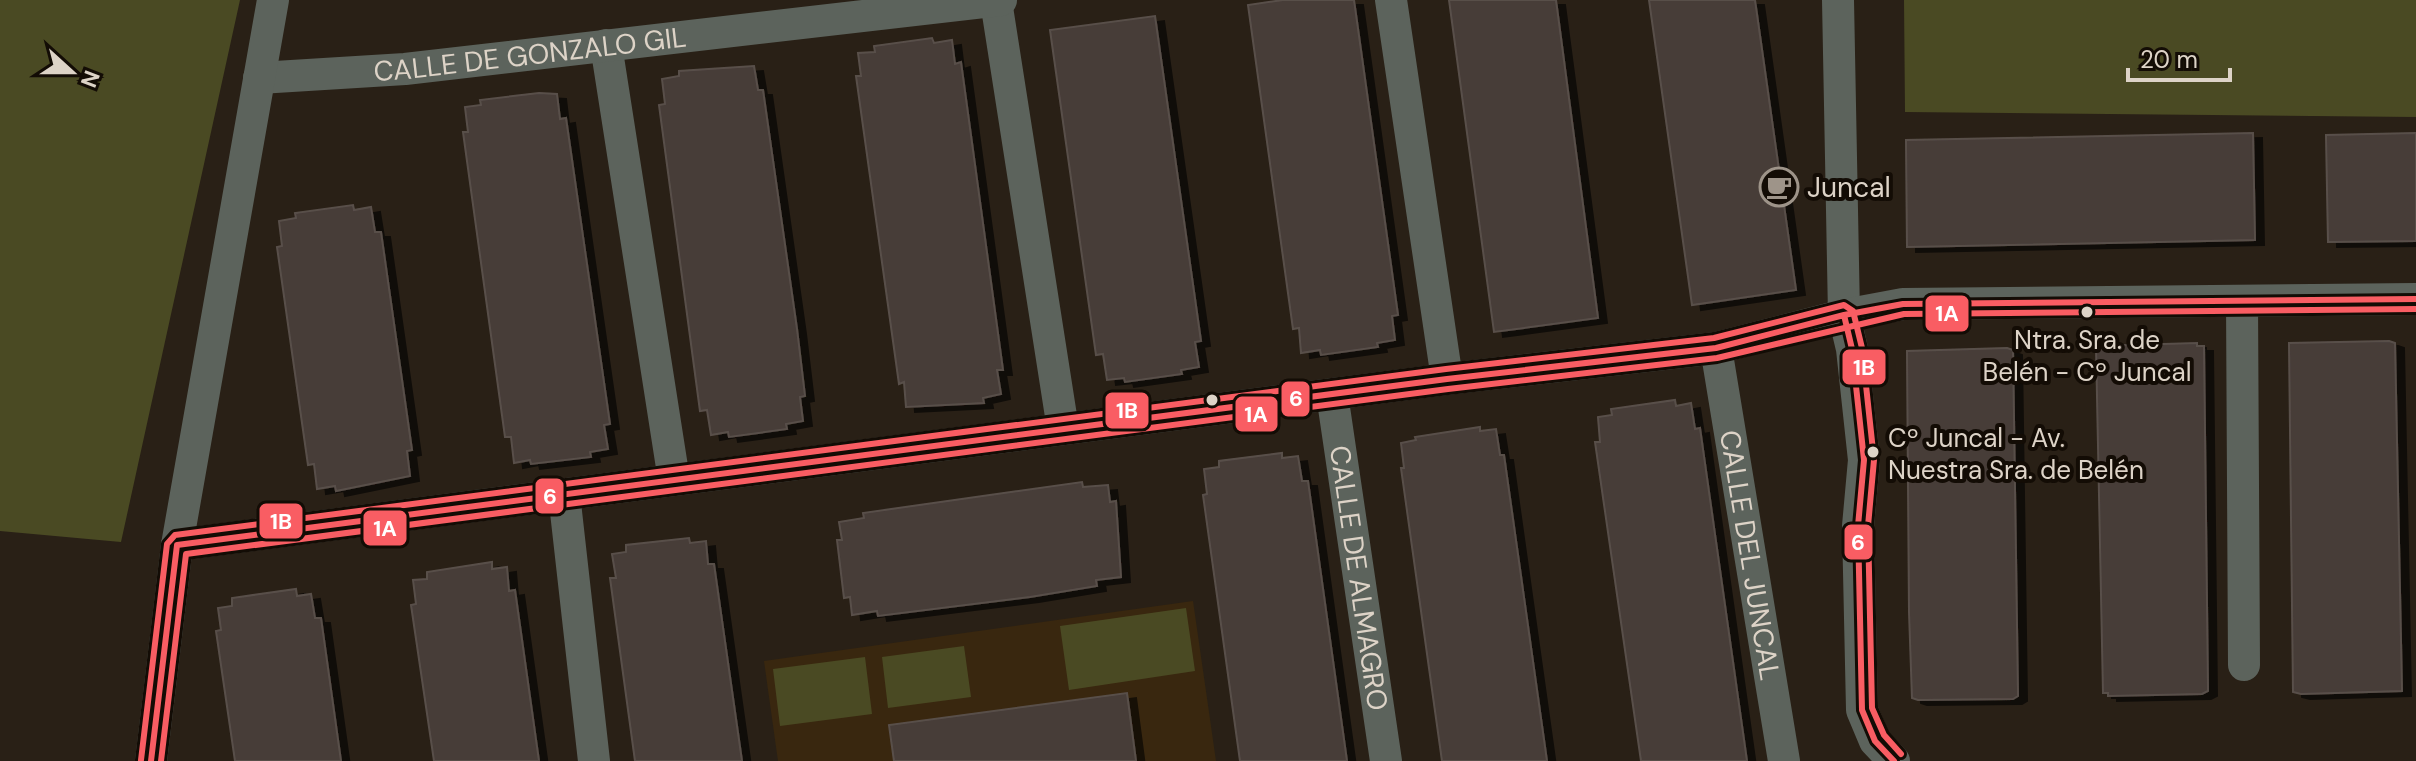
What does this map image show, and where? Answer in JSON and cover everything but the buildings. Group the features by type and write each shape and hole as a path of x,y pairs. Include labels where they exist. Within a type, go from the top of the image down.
{"street":[{"path":"151,761 177,545 273,0"},
{"path":"998,0 1063,429"},
{"name":"CALLE DE GONZALO GIL","path":"259,78 405,69 998,0"},
{"path":"1391,0 1447,379"},
{"path":"1838,0 1844,315 1852,349 1864,460 1858,526 1862,710 1875,741 1894,761"},
{"path":"606,45 674,480"},
{"path":"177,545 1447,379 1716,348 1844,315 1903,304 2416,299"},
{"path":"2242,301 2244,665"},
{"name":"CALLE DEL JUNCAL","path":"1716,348 1784,761"},
{"name":"CALLE DE ALMAGRO","path":"1332,394 1386,761"},
{"path":"564,494 594,761"}],"shaded area":[{"path":"0,0 240,0 121,542 0,531"},
{"path":"1904,0 2416,0 2416,117 1905,112"},
{"path":"1193,601 1216,761 778,761 764,661"},
{"path":"1186,608 1195,671 1069,690 1060,626"},
{"path":"964,646 971,697 888,708 882,657"},
{"path":"865,657 872,714 780,726 773,669"}],"transit line":[{"name":"6","path":"177,545 1447,379 1716,348 1844,315 1903,304 2416,299"},
{"name":"1B","path":"141,760 167,544 175,535 1446,369 1714,338 1844,305 1853,311 1862,348 1874,460 1868,526 1872,708 1884,735 1901,754"},
{"name":"1A","path":"161,761 186,554 1448,389 1717,358 1904,314 2416,309"},
{"name":"6","path":"1844,315 1852,349 1864,460 1858,526 1862,710 1875,741 1894,761"},
{"name":"6","path":"151,761 177,545"}],"place":[{"name":"Juncal","path":"1779,187"},
{"name":"Ntra. Sra. de Belén - Cº Juncal","path":"2087,312"},
{"name":"Cº Juncal - Av. Nuestra Sra. de Belén","path":"1873,452"}]}
